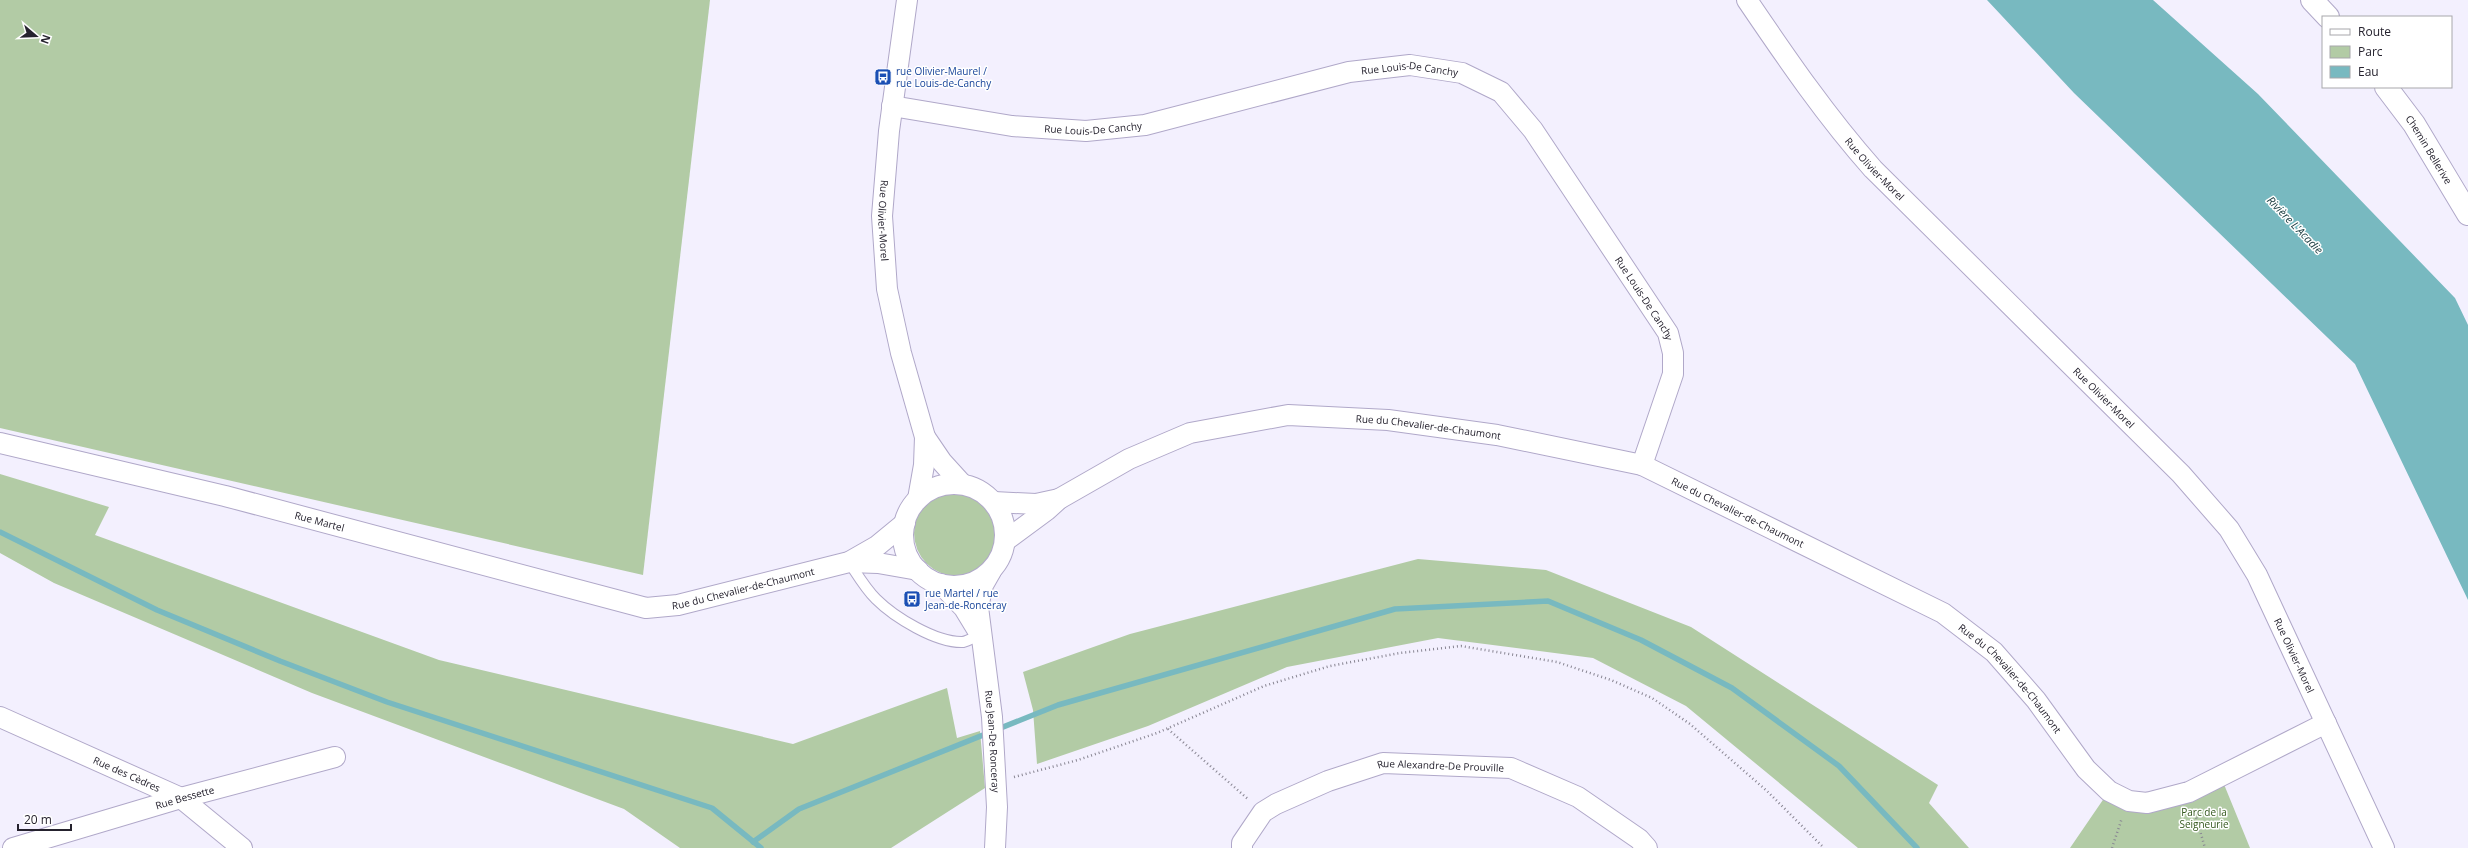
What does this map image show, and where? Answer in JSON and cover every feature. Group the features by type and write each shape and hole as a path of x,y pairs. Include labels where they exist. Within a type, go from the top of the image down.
{"main road":[{"path":"2312,0 2327,16"},
{"name":"Chemin Bellerive","path":"2387,88 2414,124 2468,214"}],"street":[{"name":"Rue Olivier-Morel","path":"907,0 884,172 882,216 887,289 901,353 925,437 924,465 918,499"},
{"name":"Rue Olivier-Morel","path":"1747,0 1801,79 1835,124 1873,169 2182,474 2229,528 2271,602 2384,848"},
{"name":"Rue Louis-De Canchy","path":"892,106 1012,126 1086,131 1145,125 1349,72 1410,65 1462,73 1501,92 1533,130 1668,333 1674,353 1673,374 1642,465"},
{"name":"Rue du Chevalier-de-Chaumont","path":"1005,541 1047,510 1058,499 1129,459 1190,433 1288,415 1388,420 1497,435 1642,465 1943,613 1994,652 2036,700 2086,769 2110,791 2129,801 2147,803 2189,792 2326,723"},
{"name":"Rue Olivier-Morel","path":"925,437 942,462 962,484"},
{"name":"Rue Martel","path":"0,442 239,499 637,607"},
{"path":"962,484 974,487 994,502 1001,514 1005,527 1005,541 1002,553 991,570 978,580 962,585 941,584 918,570 906,548 905,523 918,499 939,486 962,484"},
{"name":"Rue du Chevalier-de-Chaumont","path":"994,502 1036,504 1058,499"},
{"name":"Rue du Chevalier-de-Chaumont","path":"637,607 655,608 678,606 848,562 877,546 905,523"},
{"name":"Rue du Chevalier-de-Chaumont","path":"848,562 878,563 918,570"},
{"name":"Rue Jean-De Ronceray","path":"991,570 979,597 980,635 992,717 995,782 994,848"},
{"name":"Rue Jean-De Ronceray","path":"941,584 964,608 980,635"},
{"name":"Rue des Cèdres","path":"0,717 181,798 242,848"},
{"name":"Rue Bessette","path":"13,848 181,798 335,757"},
{"name":"Rue Alexandre-De Prouville","path":"1242,848 1242,843 1263,812 1276,804 1328,781 1384,763 1511,768 1578,797 1639,839 1647,848"}],"lane":[{"path":"848,562 875,598 886,608 912,624 950,641 964,642 980,635"}],"path":[{"path":"995,782 1078,760 1168,729 1195,714 1264,686 1330,666 1400,653 1461,646 1557,662 1611,680 1652,698 1683,720 1767,791 1824,848"},
{"path":"1168,729 1263,812"},
{"path":"2189,792 2205,848"},
{"path":"2112,848 2129,801"}],"green space":[{"path":"0,0 710,0 643,575 0,428"},
{"path":"0,474 109,507 95,535 439,660 793,744 947,688 957,738 980,731 985,788 891,848 680,848 624,809 312,693 54,583 0,553"},
{"path":"957,490 973,494 987,503 996,517 1000,533 996,549 987,563 973,572 957,576 941,572 927,563 918,549 914,533 918,517 927,503 941,494"},
{"path":"1418,559 1546,570 1691,627 1938,785 1929,803 1969,848 1858,848 1686,706 1593,658 1438,638 1287,667 1148,726 1037,764 1033,710 1023,672 1130,634"},
{"name":"Parc de la Seigneurie","path":"2221,777 2250,848 2070,848 2109,791 2129,801"}],"water":[{"name":"Rivière L'Acadie","path":"1987,0 2153,0 2258,94 2455,298 2468,325 2468,600 2355,364 2074,93"}],"waterway":[{"path":"0,532 157,610 280,661 387,702 712,808 761,848"},
{"path":"753,842 799,809 1058,705 1395,609 1548,601 1641,640 1732,688 1839,766 1917,848"}],"place":[{"name":"rue Olivier-Maurel / rue Louis-de-Canchy","path":"883,77"},
{"name":"rue Martel / rue Jean-de-Ronceray","path":"912,599"}]}
